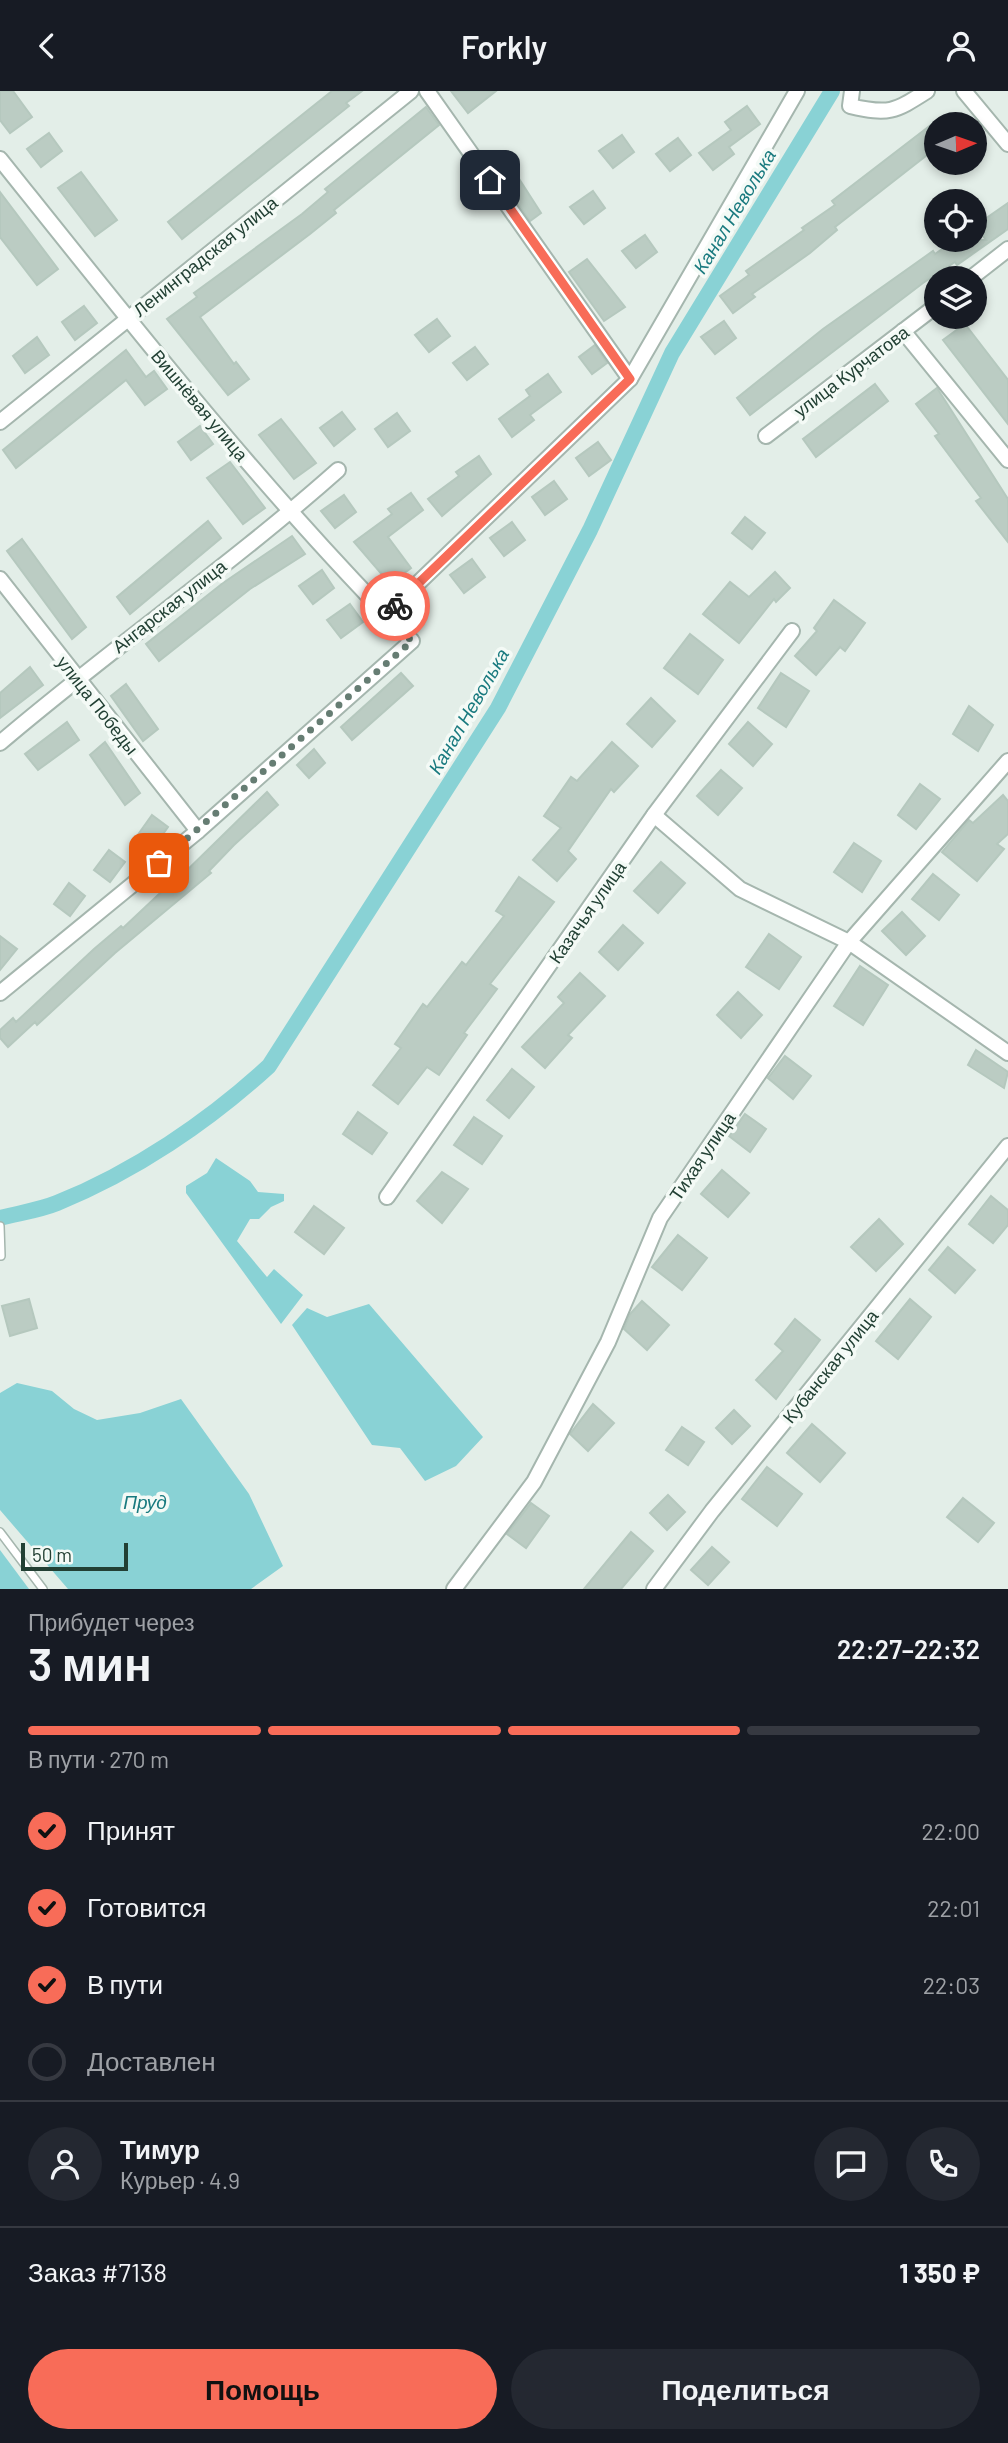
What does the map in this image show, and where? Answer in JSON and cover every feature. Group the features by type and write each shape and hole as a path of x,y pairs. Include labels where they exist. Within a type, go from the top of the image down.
{"street":[{"name":"Ленинградская улица","path":"0,422 411,91"},
{"path":"428,91 630,379"},
{"path":"385,615 630,379 797,91"},
{"path":"851,99 873,112 897,110 927,91"},
{"path":"964,91 1008,144"},
{"name":"Вишнёвая улица","path":"0,159 127,318 291,512 412,641 198,831"},
{"path":"986,266 1008,249"},
{"name":"улица Курчатова","path":"766,436 924,315"},
{"path":"903,331 1008,460"},
{"name":"Ангарская улица","path":"0,743 76,678 291,512 338,470"},
{"name":"улица Победы","path":"0,579 198,831"},
{"name":"Казачья улица","path":"387,1197 654,815 792,631"},
{"name":"Тихая улица","path":"454,1589 540,1471 608,1342 660,1218 849,941 1008,761"},
{"path":"654,815 740,889 849,941 1008,1053"},
{"path":"0,993 198,831"},
{"name":"Кубанская улица","path":"654,1589 712,1511 1008,1146"}],"lane":[{"path":"0,1228 1,1256"},
{"path":"0,1532 43,1589"}],"water":[{"path":"216,1158 250,1181 258,1192 284,1194 284,1201 271,1207 259,1219 250,1219 237,1241 267,1277 274,1269 303,1295 281,1324 186,1193 186,1186 207,1173"},
{"path":"369,1304 483,1437 456,1466 425,1481 400,1448 372,1445 292,1325 307,1308 327,1317"},
{"name":"Пруд","path":"17,1383 52,1391 74,1409 97,1420 140,1413 181,1399 249,1494 283,1566 251,1589 68,1589 0,1510 0,1393"},
{"path":"0,1550 29,1589 0,1589"}],"building":[{"path":"0,91 13,91 32,117 10,133 0,120"},
{"path":"332,91 362,91 346,103 349,106 182,239 168,222"},
{"path":"451,91 496,91 468,113"},
{"path":"747,106 760,124 729,147 734,154 713,170 699,153 731,130 725,122"},
{"path":"426,107 439,125 334,210 336,213 310,234 200,317 234,364 236,362 249,379 228,395 167,319 197,297 194,293 302,214 328,192 325,189"},
{"path":"924,130 924,157 835,227 837,230 810,253 752,294 755,297 733,313 720,296 749,275 746,271 835,205 832,201"},
{"path":"49,133 62,151 41,167 27,149"},
{"path":"622,135 634,152 613,168 599,151"},
{"path":"678,138 691,155 670,171 656,154"},
{"path":"507,160 541,213 530,221 494,169"},
{"path":"81,172 117,220 95,236 58,188"},
{"path":"593,191 605,208 584,224 570,207"},
{"path":"0,192 58,269 37,285 0,237"},
{"path":"1008,203 1008,229 987,244 987,218"},
{"path":"645,235 657,252 636,268 622,251"},
{"path":"932,252 975,252 957,265 955,262 949,266 924,266 924,282 750,415 737,398 823,329"},
{"path":"587,259 625,307 604,321 569,272"},
{"path":"84,306 97,323 75,340 62,322"},
{"path":"437,319 450,336 429,352 415,335"},
{"path":"724,321 736,338 715,354 701,337"},
{"path":"958,329 969,329 1008,380 1008,424 943,340"},
{"path":"37,337 49,355 25,373 13,356"},
{"path":"595,345 607,363 592,374 579,357"},
{"path":"475,347 488,364 467,380 453,363"},
{"path":"126,350 146,377 154,371 167,389 145,405 126,380 16,468 3,450"},
{"path":"548,374 561,392 530,415 534,420 512,437 499,419 530,396 526,390"},
{"path":"875,384 888,401 816,457 803,439"},
{"path":"937,388 1008,499 1008,542 976,501 981,498 935,436 939,434 916,404"},
{"path":"342,412 355,429 334,446 320,428"},
{"path":"397,413 410,431 388,447 375,429"},
{"path":"281,419 316,463 294,479 259,435"},
{"path":"200,426 213,444 191,460 178,442"},
{"path":"598,442 611,460 589,476 576,458"},
{"path":"479,456 491,474 442,516 428,499 459,476 456,472"},
{"path":"230,462 265,508 243,524 207,478"},
{"path":"554,481 567,499 545,515 532,497"},
{"path":"411,493 423,510 388,537 411,568 390,584 354,542 392,514 388,509"},
{"path":"344,495 356,512 335,528 321,511"},
{"path":"745,517 765,533 752,549 732,533"},
{"path":"208,521 221,538 130,614 117,597"},
{"path":"512,522 525,540 504,556 490,538"},
{"path":"292,536 305,554 250,589 159,661 146,644 223,583"},
{"path":"22,539 86,627 72,639 7,551"},
{"path":"472,559 485,577 464,593 450,575"},
{"path":"322,570 334,588 313,604 299,586"},
{"path":"775,572 790,588 776,602 774,599 739,643 703,614 730,582 749,597"},
{"path":"834,600 865,623 845,651 840,647 816,675 795,656 817,631 814,628"},
{"path":"350,604 363,622 341,638 327,620"},
{"path":"690,634 723,660 698,694 664,668"},
{"path":"30,667 43,685 0,718 0,693"},
{"path":"401,673 413,686 352,740 341,727"},
{"path":"781,673 809,691 786,727 758,708"},
{"path":"126,684 158,729 143,741 111,696"},
{"path":"651,698 675,721 652,747 627,724"},
{"path":"969,706 993,725 978,751 953,734"},
{"path":"67,722 79,740 38,770 25,754"},
{"path":"748,722 772,744 753,766 729,744"},
{"path":"105,742 140,793 125,805 90,755"},
{"path":"612,742 638,766 614,792 611,789 568,851 576,859 557,881 533,860 561,828 544,816 571,777 577,781"},
{"path":"314,749 325,763 309,778 297,765"},
{"path":"721,770 742,788 718,815 697,796"},
{"path":"920,784 940,799 916,829 898,815"},
{"path":"267,792 278,805 234,845 209,871 211,873 115,953 37,1025 35,1022 8,1047 0,1038 0,1030 13,1018 16,1022 94,949 121,926 123,928 173,881 174,883"},
{"path":"1003,795 1008,801 1008,834 997,844 1004,849 977,881 942,852 969,820 973,823"},
{"path":"152,815 168,827 153,848 137,836"},
{"path":"854,843 881,861 862,892 834,872"},
{"path":"109,850 125,862 110,882 94,870"},
{"path":"661,862 685,883 658,913 634,891"},
{"path":"933,874 959,895 939,920 912,899"},
{"path":"519,877 554,902 490,984 497,989 464,1033 467,1035 439,1075 427,1067 398,1104 373,1085 401,1048 395,1044 423,1004 427,1007 462,962 466,965 504,916 496,911"},
{"path":"69,883 85,896 70,916 54,904"},
{"path":"902,912 925,936 906,955 882,931"},
{"path":"623,925 643,943 618,970 599,952"},
{"path":"769,934 801,957 779,989 746,967"},
{"path":"0,936 17,949 0,970"},
{"path":"860,966 888,985 863,1025 834,1006"},
{"path":"580,973 605,996 568,1035 572,1038 545,1068 522,1047 564,1003 558,997"},
{"path":"738,992 762,1015 741,1038 717,1015"},
{"path":"976,1050 1008,1072 1004,1088 968,1065"},
{"path":"785,1056 811,1076 793,1099 768,1078"},
{"path":"512,1069 534,1087 509,1118 487,1100"},
{"path":"358,1112 387,1133 372,1154 343,1134"},
{"path":"745,1114 766,1129 750,1152 729,1136"},
{"path":"474,1117 502,1136 482,1164 454,1145"},
{"path":"722,1170 749,1193 728,1217 701,1194"},
{"path":"442,1172 468,1189 442,1223 417,1201"},
{"path":"991,1196 1008,1210 1008,1225 993,1243 969,1224"},
{"path":"314,1206 344,1228 324,1254 295,1232"},
{"path":"879,1219 903,1244 876,1271 851,1247"},
{"path":"678,1235 707,1258 682,1290 652,1267"},
{"path":"948,1247 975,1270 955,1293 929,1270"},
{"path":"29,1299 37,1328 10,1336 2,1306"},
{"path":"910,1299 931,1317 898,1359 876,1341"},
{"path":"642,1301 669,1325 647,1350 624,1329 630,1314"},
{"path":"795,1319 820,1340 776,1399 756,1380 783,1351 775,1344"},
{"path":"593,1404 614,1423 588,1451 570,1434"},
{"path":"734,1410 750,1426 732,1444 716,1428"},
{"path":"812,1424 845,1453 820,1482 787,1453"},
{"path":"682,1427 704,1442 688,1465 666,1450"},
{"path":"767,1467 802,1494 777,1526 742,1499"},
{"path":"668,1495 685,1512 667,1530 650,1513"},
{"path":"963,1498 994,1523 978,1542 947,1517"},
{"path":"531,1503 549,1516 526,1548 507,1534"},
{"path":"631,1532 653,1551 621,1589 584,1589"},
{"path":"712,1547 729,1562 708,1585 691,1570"}],"waterway":[{"name":"Канал Неволька","path":"0,1218 57,1203 142,1161 221,1107 269,1066 498,708 590,530 672,353 832,91"}],"way so far":[{"path":"159,863 412,641 385,615 395,606"}],"route":[{"path":"395,606 630,379 490,180"}]}
